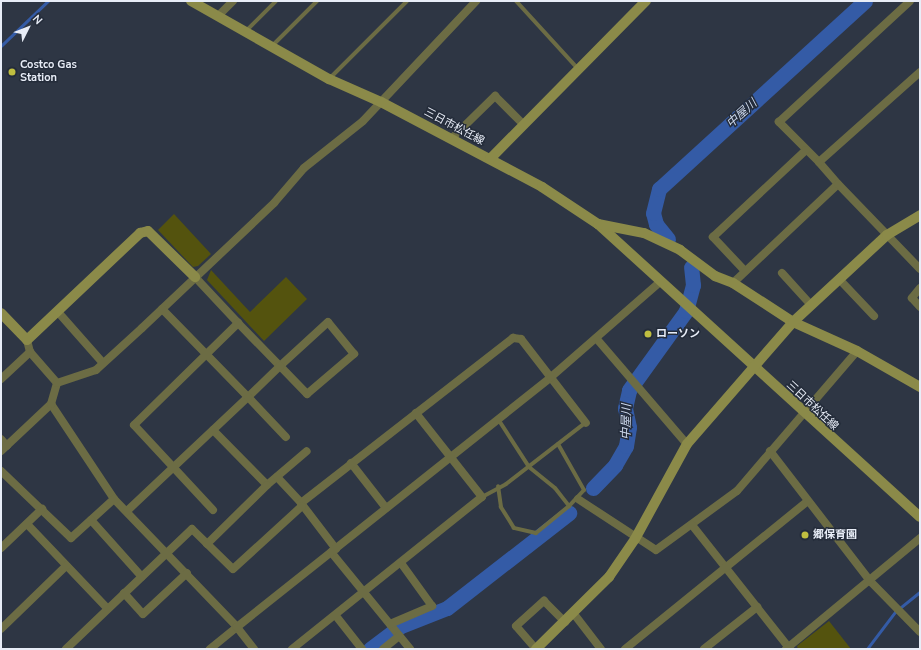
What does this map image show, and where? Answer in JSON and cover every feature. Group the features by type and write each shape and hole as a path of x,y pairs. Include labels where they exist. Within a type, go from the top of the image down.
{"street":[{"name":"三日市松任線","path":"191,1 329,79 381,102 490,159 598,224 801,413 920,518"},
{"path":"218,16 233,1"},
{"path":"57,383 96,370 274,203 304,168 335,146 381,102 476,1"},
{"path":"490,159 646,1"},
{"path":"910,1 779,122 920,269"},
{"path":"819,162 920,72"},
{"path":"451,139 495,96 524,125"},
{"path":"746,271 713,237 806,150"},
{"path":"733,283 838,184"},
{"path":"565,622 544,601 516,626 536,649 574,614 609,577 636,539 687,444 755,369 793,322 887,235 920,215"},
{"path":"598,224 644,233 680,250 716,276 733,283 793,322 857,351 920,387"},
{"path":"27,340 140,234 148,231 195,277 280,366 307,394 354,354 328,322 280,366 127,511"},
{"path":"782,273 811,305"},
{"path":"839,279 874,316"},
{"path":"210,649 551,377 660,282"},
{"path":"920,288 912,298 920,307"},
{"path":"162,308 286,437"},
{"path":"58,312 103,363"},
{"path":"1,313 27,340 30,352 57,383"},
{"path":"213,510 134,425 238,322"},
{"path":"66,649 107,608 168,553 192,529 233,569 302,504 351,463 513,338 521,339 586,423"},
{"path":"596,338 687,444"},
{"path":"578,499 636,539 656,550 737,491 801,413 857,351"},
{"path":"1,379 30,352"},
{"path":"1,439 4,449 51,404 57,383"},
{"path":"51,404 114,499 168,553 237,627 254,649"},
{"path":"292,649 365,593 482,497 416,413"},
{"path":"213,430 267,485"},
{"path":"207,544 267,485 307,451"},
{"path":"770,451 871,582 920,632"},
{"path":"351,463 386,508"},
{"path":"1,471 42,509 70,538 114,499"},
{"path":"277,477 302,504 333,550 365,593 410,649"},
{"path":"625,649 808,501"},
{"path":"1,548 42,509"},
{"path":"91,520 142,577"},
{"path":"27,524 107,608"},
{"path":"692,524 788,648 871,582 920,538"},
{"path":"383,649 395,630 432,606 401,563"},
{"path":"1,629 66,566"},
{"path":"124,593 143,614 186,573"},
{"path":"704,649 757,607"},
{"path":"574,614 601,649"},
{"path":"336,616 362,649"}],"lane":[{"path":"246,32 276,1"},
{"path":"272,46 317,1"},
{"path":"329,79 407,1"},
{"path":"516,1 578,69"},
{"path":"498,419 529,467 555,488 569,506"},
{"path":"482,497 529,467 586,423"},
{"path":"498,486 501,507 514,528 536,533 578,499 584,490 558,444"}],"shaded area":[{"path":"174,214 211,254 198,266 193,267 158,230"},
{"path":"211,270 250,312 286,277 307,299 264,341 207,280"},
{"path":"829,621 851,649 798,649 797,646"}],"waterway":[{"path":"1,46 48,1"},
{"name":"中屋川","path":"668,239 656,224 653,213 659,189 865,1"},
{"name":"中屋川","path":"593,488 615,465 626,446 629,427 625,408 629,390 686,311 693,285 691,267"},
{"name":"中屋川","path":"370,649 401,626 447,608 569,513"},
{"path":"867,649 895,612 920,592"}],"place":[{"name":"Costco Gas Station","path":"12,72"},
{"name":"ローソン","path":"648,334"},
{"name":"郷保育園","path":"805,535"}]}
